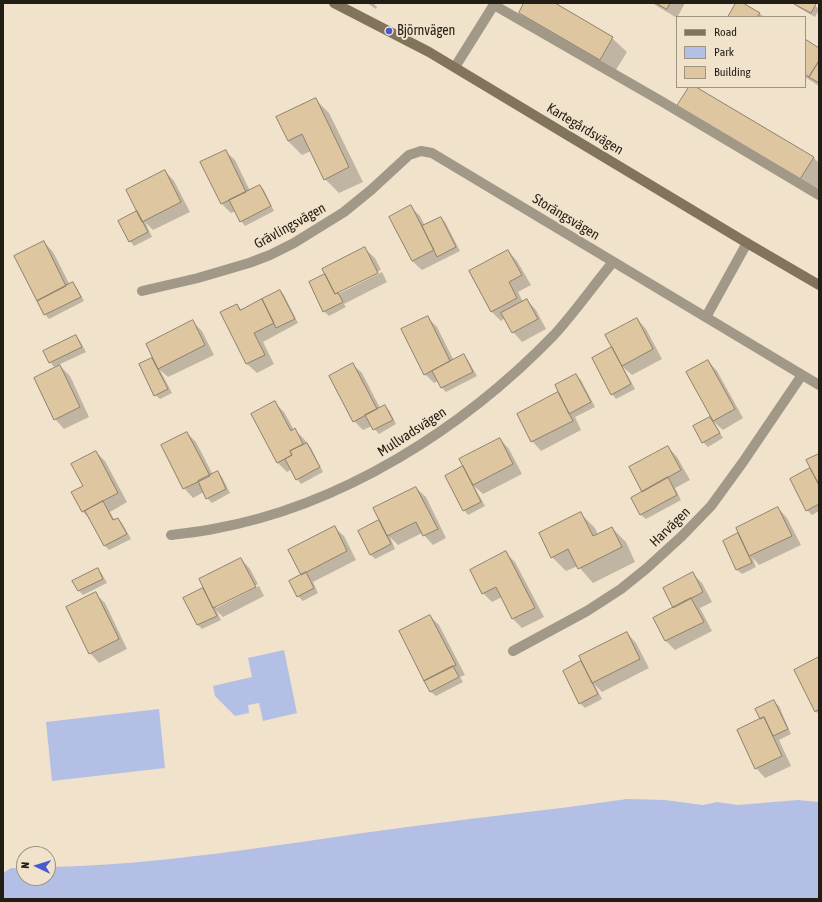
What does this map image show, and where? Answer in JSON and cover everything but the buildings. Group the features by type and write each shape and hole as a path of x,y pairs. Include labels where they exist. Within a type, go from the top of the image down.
{"street":[{"name":"Kartegårdsvägen","path":"334,3 430,52 747,244 819,285"},
{"path":"455,67 495,4 819,195"},
{"name":"Storängsvägen","path":"409,155 421,151 432,153 819,385"},
{"name":"Grävlingsvägen","path":"142,291 198,278 270,256 344,212 371,190 409,155"},
{"path":"706,316 747,244"},
{"name":"Mullvadsvägen","path":"171,535 213,530 277,513 346,486 403,456 466,413 509,377 554,334 613,262"},
{"name":"Harvägen","path":"513,651 587,611 621,589 647,568 682,536 712,506 802,375"}],"green space":[{"path":"284,650 297,713 263,721 259,703 248,705 249,713 235,716 215,696 213,686 252,677 248,658"},
{"path":"159,709 165,768 52,781 46,722"},
{"path":"627,799 665,800 703,805 717,802 738,805 798,800 819,802 819,899 3,899 3,873 11,868 16,868 16,886 56,886 56,867 131,863 172,859"}],"place":[{"name":"Björnvägen","path":"389,31"}]}
